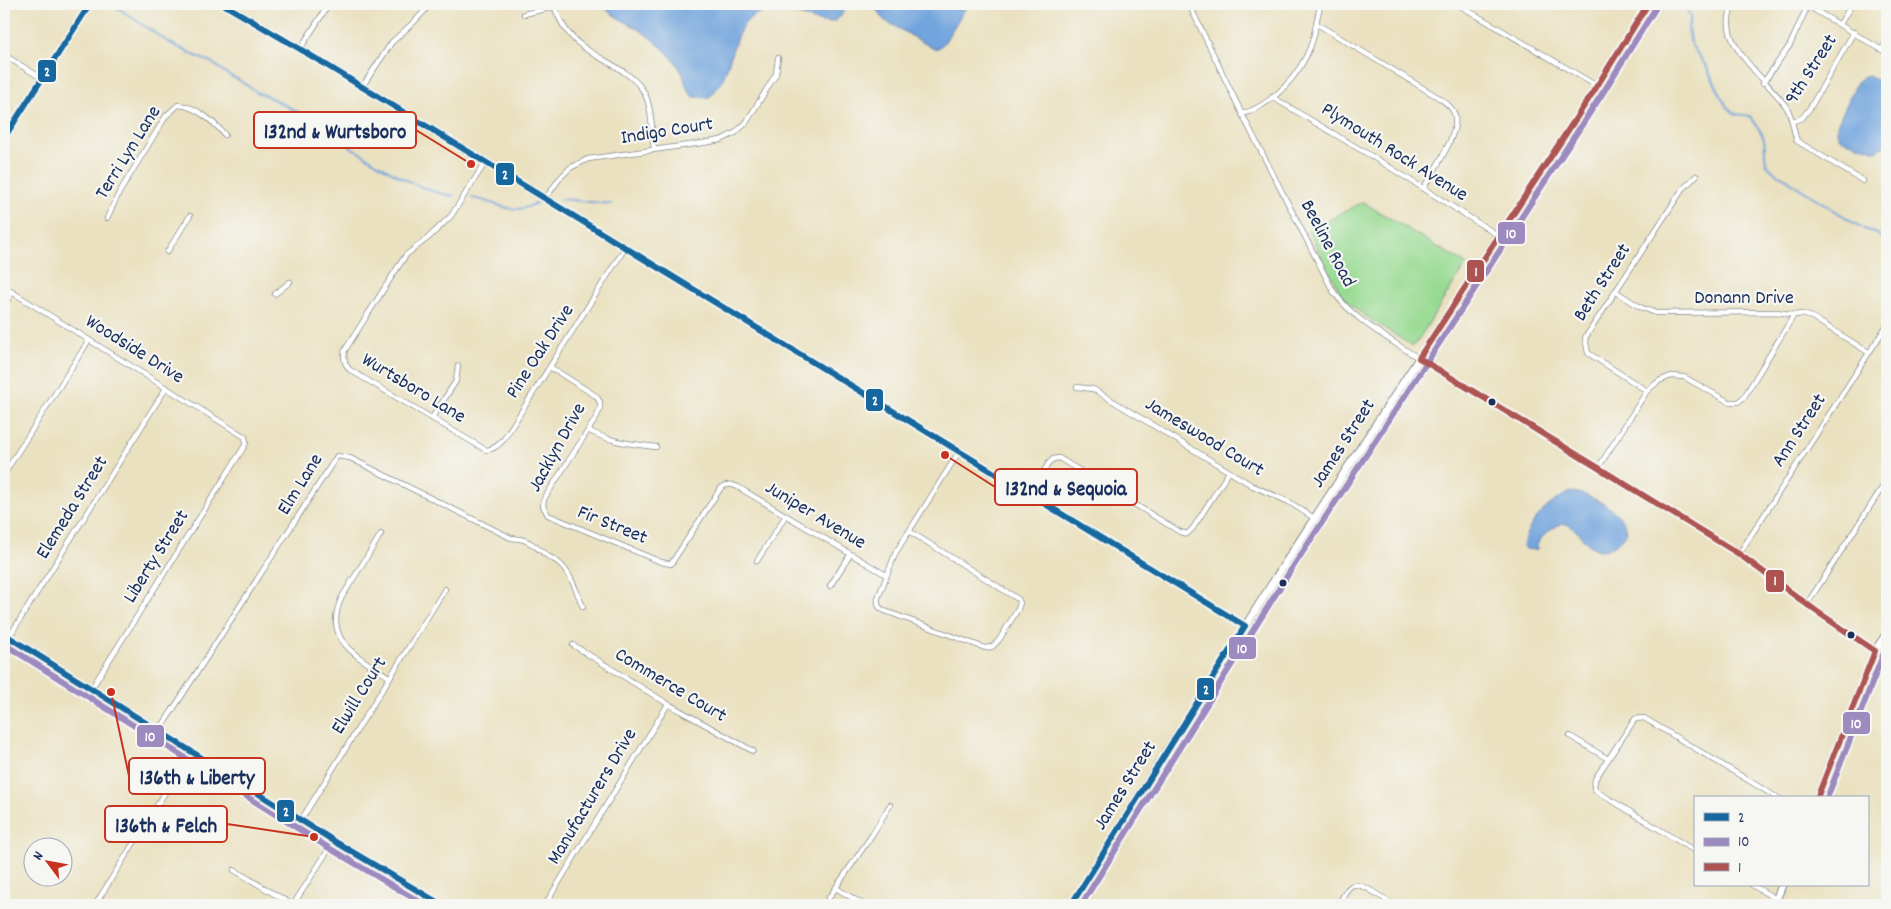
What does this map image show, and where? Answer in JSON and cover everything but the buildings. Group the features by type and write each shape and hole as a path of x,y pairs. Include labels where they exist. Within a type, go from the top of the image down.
{"street":[{"path":"4,138 90,4"},
{"path":"223,4 300,49 1245,626"},
{"path":"231,9 234,4"},
{"path":"300,49 329,4"},
{"path":"362,87 392,42 431,4"},
{"name":"Beeline Road","path":"1190,4 1242,114 1333,291 1341,302 1363,323 1739,554 1875,651"},
{"path":"1242,114 1252,111 1272,97 1287,84 1303,62 1311,46 1321,4"},
{"path":"1457,4 1597,86"},
{"name":"James Street","path":"1071,905 1314,518 1597,86 1648,4"},
{"path":"1734,4 1727,22 1729,30 1741,54 1787,109 1793,121 1797,141 1802,146 1863,181"},
{"path":"1794,4 1808,5 1887,53"},
{"name":"9th Street","path":"1840,24 1852,4"},
{"path":"524,14 554,5 559,18 573,40 584,49 633,79 643,91 651,118 654,149"},
{"path":"1764,83 1790,45 1808,5"},
{"path":"1317,24 1441,99 1454,113 1456,120 1454,133 1423,189"},
{"name":"9th Street","path":"1793,121 1802,118 1810,108 1854,32"},
{"path":"1882,49 1887,40"},
{"path":"4,55 43,79"},
{"name":"Indigo Court","path":"545,199 570,168 588,159 721,140 735,134 746,123 776,74 778,58"},
{"name":"Plymouth Rock Avenue","path":"1272,97 1499,236"},
{"name":"Terri Lyn Lane","path":"108,218 119,193 166,116 178,106 184,106 215,123 225,135"},
{"name":"Wurtsboro Lane","path":"471,440 350,370 346,366 344,355 348,344 406,255 428,238 451,216 485,163"},
{"name":"Beth Street","path":"1647,391 1588,353 1585,346 1585,338 1682,190 1696,176"},
{"path":"167,252 190,216"},
{"name":"Pine Oak Drive","path":"471,440 486,450 499,445 625,248"},
{"path":"275,294 290,282"},
{"name":"Woodside Drive","path":"4,287 244,436 246,440"},
{"name":"Donann Drive","path":"1615,291 1635,304 1656,313 1777,312 1812,316 1868,352"},
{"path":"4,306 12,292"},
{"path":"1598,468 1647,391 1660,381 1677,376 1684,377 1729,402 1738,402 1744,397 1794,315"},
{"name":"Ann Street","path":"1739,554 1887,325"},
{"path":"4,474 89,340"},
{"path":"432,418 456,381 458,366"},
{"name":"Jacklyn Drive","path":"544,510 544,499 600,409 600,402 596,396 550,367"},
{"name":"Jameswood Court","path":"1077,387 1094,389 1229,472 1253,486 1289,502 1314,518"},
{"name":"Elemeda Street","path":"4,644 6,636 166,388"},
{"path":"588,430 602,438 656,447"},
{"name":"Liberty Street","path":"91,689 244,447 246,440"},
{"path":"909,531 1013,594 1018,599 1020,604 1018,609 992,647 985,648 879,608 877,604 896,552 909,531 959,452"},
{"name":"Elm Lane","path":"159,730 336,456 350,458 511,538 523,539 532,543 547,556 560,563 569,575 583,608"},
{"path":"1028,495 1049,463 1053,459 1059,458 1180,532 1187,534 1193,528 1229,472"},
{"path":"1807,604 1887,480"},
{"name":"Juniper Avenue","path":"671,564 720,489 727,484 738,487 886,575"},
{"name":"Fir Street","path":"544,510 548,515 596,536 661,562 671,564"},
{"path":"757,561 786,515"},
{"path":"381,534 342,597 336,621 340,638 349,650 389,677"},
{"path":"830,586 850,555"},
{"name":"Elwill Court","path":"301,820 445,589"},
{"path":"1818,796 1875,651 1887,634"},
{"path":"6,636 334,841 442,905"},
{"name":"Commerce Court","path":"573,645 668,704 754,751"},
{"name":"Manufacturers Drive","path":"545,905 668,704"},
{"path":"1694,850 1596,791 1594,787 1595,779 1635,719 1644,718 1775,796"},
{"path":"1570,736 1608,759"},
{"path":"95,905 191,751"},
{"path":"824,905 890,805"},
{"path":"234,870 293,905 334,841"},
{"path":"1338,905 1352,884 1358,884 1392,905"},
{"path":"1753,886 1775,902 1782,886"},
{"path":"836,888 864,905"}],"green space":[{"path":"1363,202 1466,264 1415,345 1412,346 1350,304 1341,294 1308,231"}],"water":[{"path":"602,4 849,4 839,18 827,22 790,12 767,11 754,15 745,23 739,34 723,79 717,90 708,98 693,97 688,90 684,76 669,54 639,29 616,17"},
{"path":"877,4 968,4 944,43 939,48 934,49 884,20 876,9"},
{"path":"1864,76 1869,76 1887,86 1887,144 1877,151 1843,140 1837,132 1837,125 1857,82"},
{"path":"1571,492 1587,496 1614,511 1625,525 1627,532 1615,545 1605,550 1597,549 1570,526 1562,524 1553,528 1541,538 1537,549 1526,549 1523,545 1535,520 1548,506"}],"waterway":[{"path":"112,4 168,42 211,62 258,93 304,115 308,122 400,177 427,189 454,196"},
{"path":"1684,4 1691,17 1688,28 1690,43 1706,66 1727,107 1736,114 1750,116 1762,133 1766,163 1771,169 1887,242"},
{"path":"472,198 513,209 529,207 538,202"},
{"path":"560,199 611,204"}],"transit line":[{"name":"2","path":"4,138 90,4"},
{"name":"2","path":"223,4 300,49 1245,626 1071,905"},
{"name":"1","path":"1648,4 1597,86 1419,358 1739,554 1816,611 1875,651 1818,796"},
{"name":"10","path":"1081,905 1289,573 1604,91 1655,9"},
{"name":"2","path":"4,634 334,841 442,905"},
{"name":"10","path":"4,644 329,848 425,905"},
{"name":"10","path":"1828,796 1887,648"}],"place":[{"name":"132nd & Wurtsboro","path":"471,164"},
{"name":"132nd & Sequoia","path":"945,455"},
{"name":"136th & Liberty","path":"111,692"},
{"name":"136th & Felch","path":"314,837"}]}
